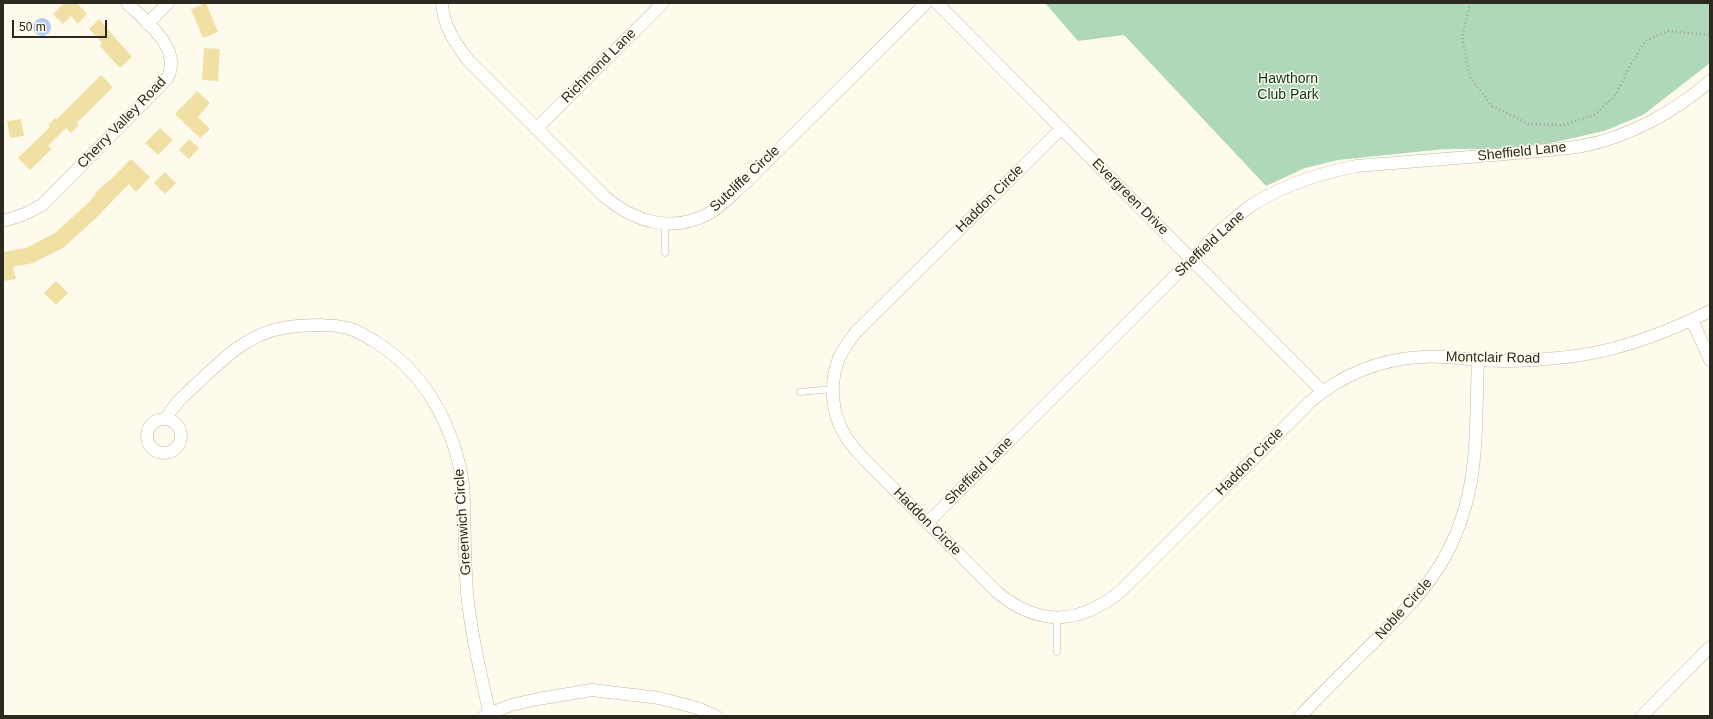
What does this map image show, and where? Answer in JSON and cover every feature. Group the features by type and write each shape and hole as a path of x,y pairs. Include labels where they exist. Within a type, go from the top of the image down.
{"street":[{"name":"Cherry Valley Road","path":"3,221 25,214 42,205 166,80 170,73 171,59 168,48 162,39 127,3"},
{"path":"147,24 168,3"},
{"name":"Sutcliffe Circle","path":"442,3 449,32 454,42 468,60 536,129 617,208 641,220 665,223 694,220 708,214 720,206 926,3"},
{"name":"Richmond Lane","path":"536,129 663,3"},
{"name":"Evergreen Drive","path":"937,3 1322,391"},
{"name":"Sheffield Lane","path":"927,523 1219,232 1246,210 1275,192 1327,172 1356,166 1583,146 1616,136 1652,121 1681,104 1710,81"},
{"name":"Haddon Circle","path":"1062,128 856,332 839,358 834,374 832,389 837,420 846,438 866,461 927,523 1010,603 1030,613 1056,618 1072,617 1091,611 1107,603 1121,591 1322,391"},
{"name":"Montclair Road","path":"1322,391 1354,373 1388,361 1421,357 1519,361 1559,358 1594,353 1651,338 1710,311"},
{"path":"1692,320 1710,360"},
{"name":"Greenwich Circle","path":"166,419 178,400 231,351 252,338 274,329 296,326 326,325 348,328 366,336 388,349 404,363 423,384 436,405 449,431 458,457 463,480 467,594 488,715"},
{"name":"Noble Circle","path":"1300,716 1416,599 1445,559 1461,523 1470,488 1473,467 1478,360"},
{"path":"1642,716 1710,648"},
{"path":"488,715 511,705 531,700 592,690 658,698 697,708 716,716"}],"lane":[{"path":"665,223 665,252"},
{"path":"800,392 832,389"},
{"path":"1056,618 1057,652"}],"path":[{"path":"1470,3 1462,38 1470,76 1492,106 1529,124 1564,125 1596,114 1617,93 1630,66 1645,41 1668,31 1710,35"}],"green space":[{"name":"Hawthorn Club Park","path":"1045,3 1710,3 1710,63 1643,115 1604,131 1546,144 1498,149 1444,149 1338,160 1305,168 1266,186 1124,35 1078,41"}],"water":[{"path":"42,18 48,21 51,27 48,33 42,36 36,33 33,27 36,21"}],"building":[{"path":"64,3 77,3 87,14 78,24 71,16 63,24 53,14"},
{"path":"206,3 218,32 203,38 191,9"},
{"path":"99,19 132,57 120,68 100,46 102,43 89,29"},
{"path":"204,48 220,49 218,81 202,80"},
{"path":"101,75 113,87 77,123 79,125 71,133 66,128 48,146 52,149 30,170 18,158 45,132 50,126 48,125 55,118 57,119"},
{"path":"197,91 210,103 198,117 210,129 200,138 175,114"},
{"path":"21,119 24,136 10,138 7,121"},
{"path":"160,128 173,140 158,155 145,143"},
{"path":"189,139 199,148 189,159 179,150"},
{"path":"131,159 150,177 136,192 129,184 95,219 63,248 33,263 13,267 16,279 3,281 3,252 26,248 55,233 88,203 96,194 95,193"},
{"path":"165,172 176,183 165,194 154,183"},
{"path":"56,281 68,293 56,305 44,293"}]}
